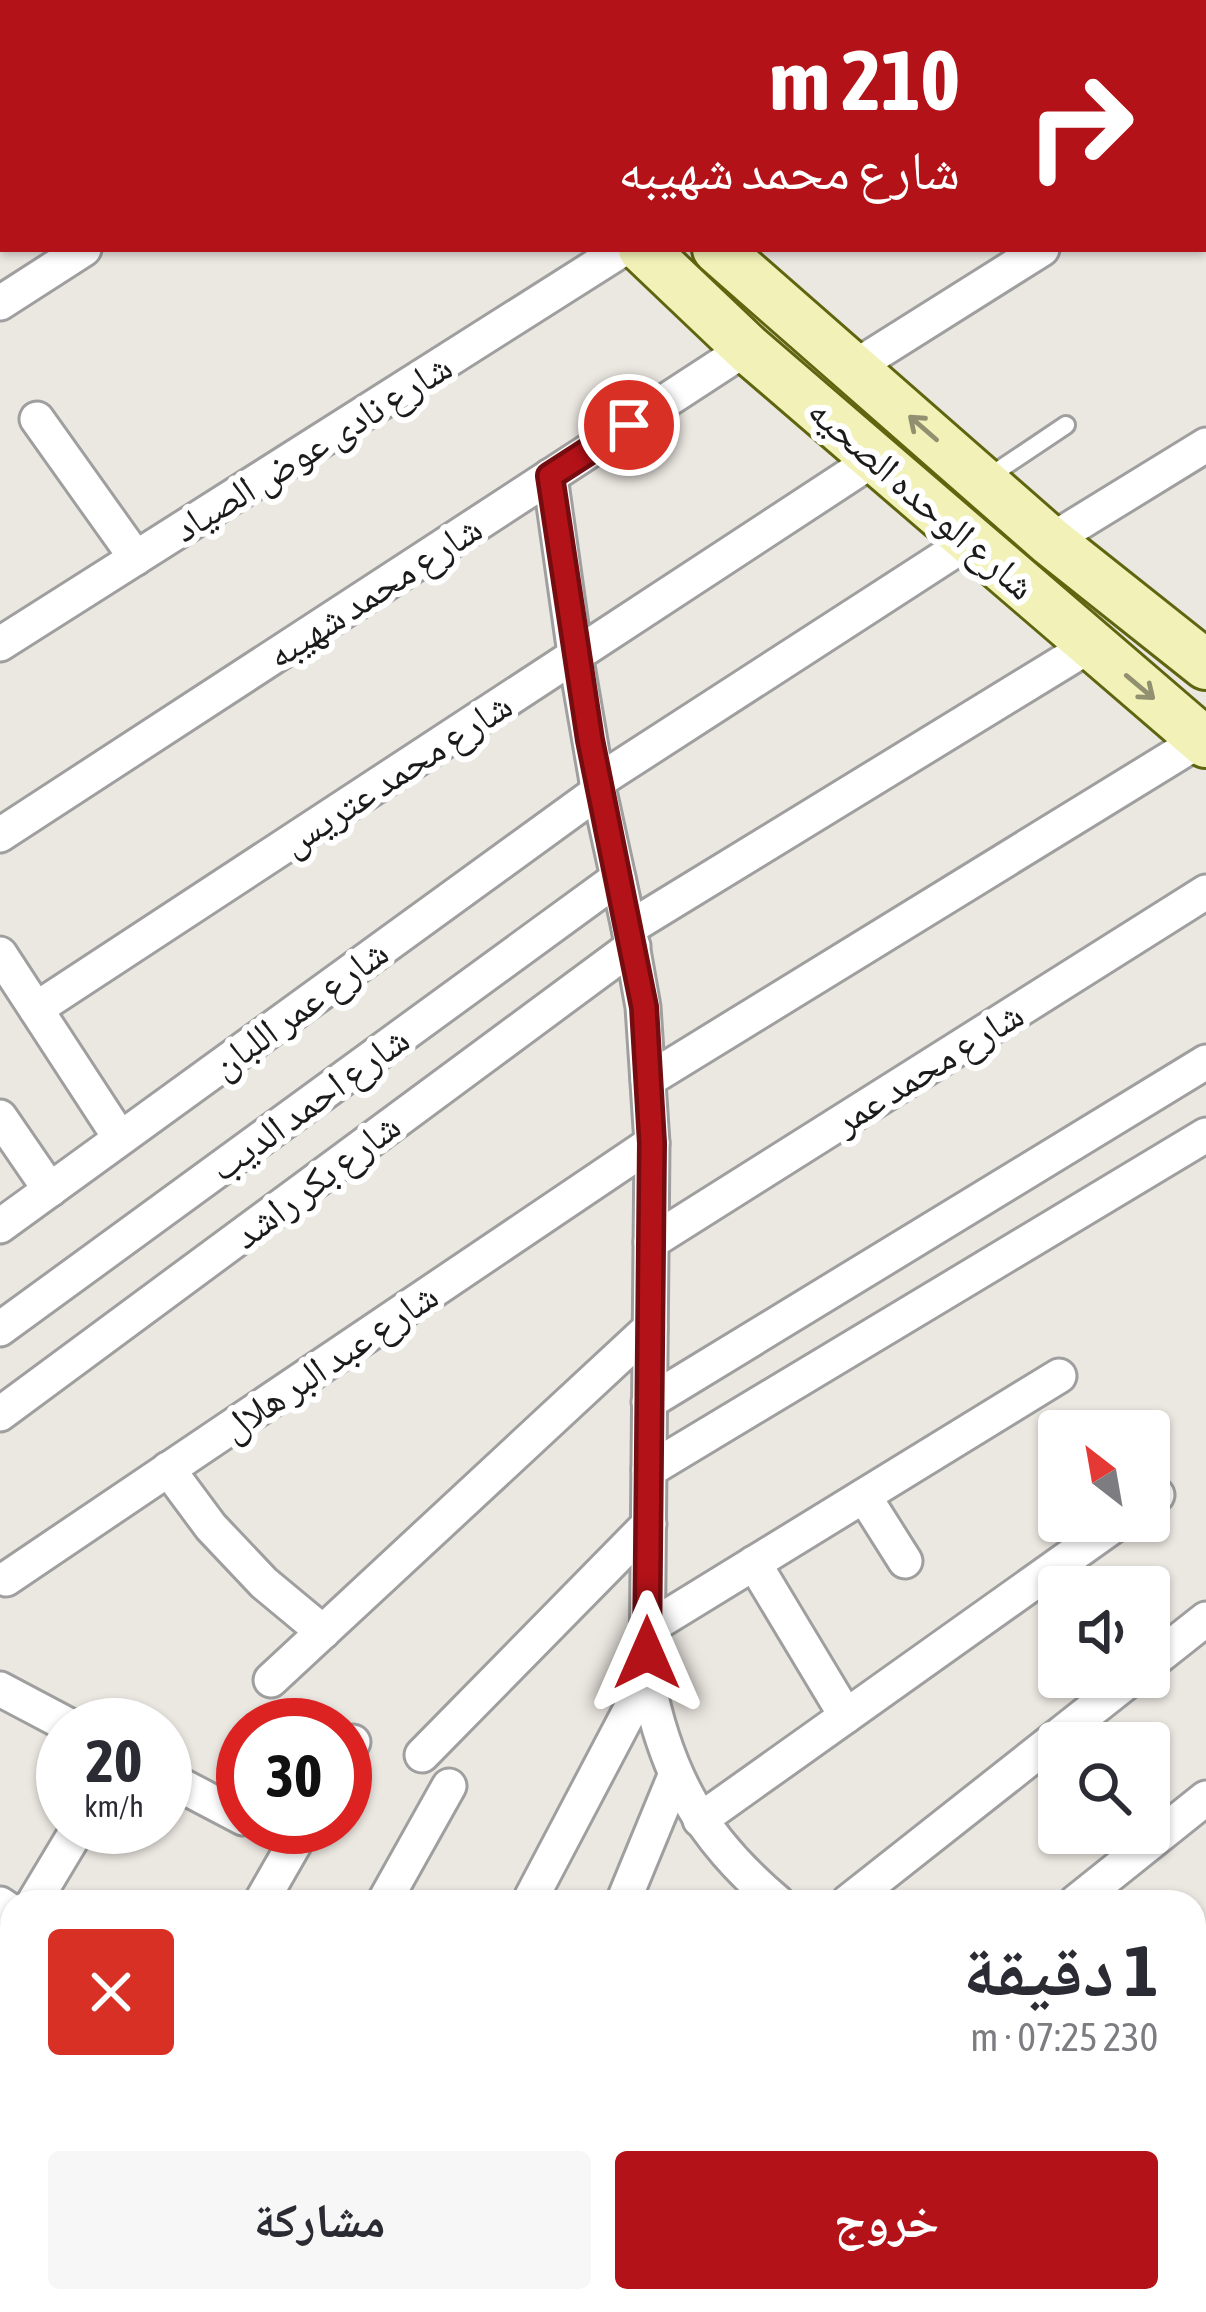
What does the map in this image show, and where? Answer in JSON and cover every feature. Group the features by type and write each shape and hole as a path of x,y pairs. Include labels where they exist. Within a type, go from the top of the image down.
{"street":[{"path":"0,303 79,252"},
{"name":"شارع نادى عوض الصياد","path":"0,644 618,252"},
{"name":"شارع الوحده الصحيه","path":"646,252 747,348 1204,741"},
{"path":"853,368 1037,252"},
{"name":"شارع الوحده الصحيه","path":"737,254 853,368 1050,541 1203,659"},
{"name":"شارع محمد شهيبه","path":"0,835 747,348"},
{"path":"37,419 136,558"},
{"path":"1050,541 1206,445"},
{"name":"شارع محمد عتريس","path":"36,1010 876,458"},
{"path":"550,476 598,786 644,1007 652,1143 647,1678 657,1728 675,1776 700,1820 763,1890"},
{"name":"شارع عمر اللبان","path":"0,1226 598,786 971,540"},
{"path":"1054,612 1091,571"},
{"name":"شارع بكر راشد","path":"0,1414 631,937 1091,645"},
{"path":"648,1080 1204,741"},
{"name":"شارع احمد الديب","path":"0,1329 618,878"},
{"name":"شارع محمد عمر","path":"651,1242 1206,892"},
{"path":"0,954 120,1138"},
{"path":"649,1402 1206,1062"},
{"path":"0,1118 50,1190"},
{"path":"649,1470 1206,1135"},
{"name":"شارع عبد البر هلال","path":"6,1579 652,1143"},
{"path":"271,1680 650,1328"},
{"path":"647,1629 1059,1376"},
{"path":"168,1469 211,1528 264,1583 323,1632"},
{"path":"864,1496 905,1561"},
{"path":"422,1756 649,1524"},
{"path":"700,1820 1090,1542"},
{"path":"754,1564 846,1716"},
{"path":"1170,1647 1206,1619"},
{"path":"535,1890 647,1678"},
{"path":"0,1689 36,1708"},
{"path":"863,1890 1106,1698"},
{"path":"628,1890 675,1776"},
{"path":"391,1890 449,1786"},
{"path":"1091,1890 1206,1798"},
{"path":"41,1890 63,1854"},
{"path":"268,1890 289,1854"}],"lane":[{"path":"983,480 1066,425"}],"route":[{"path":"629,425 550,476 599,791 644,1007 652,1143 647,1653"}]}
